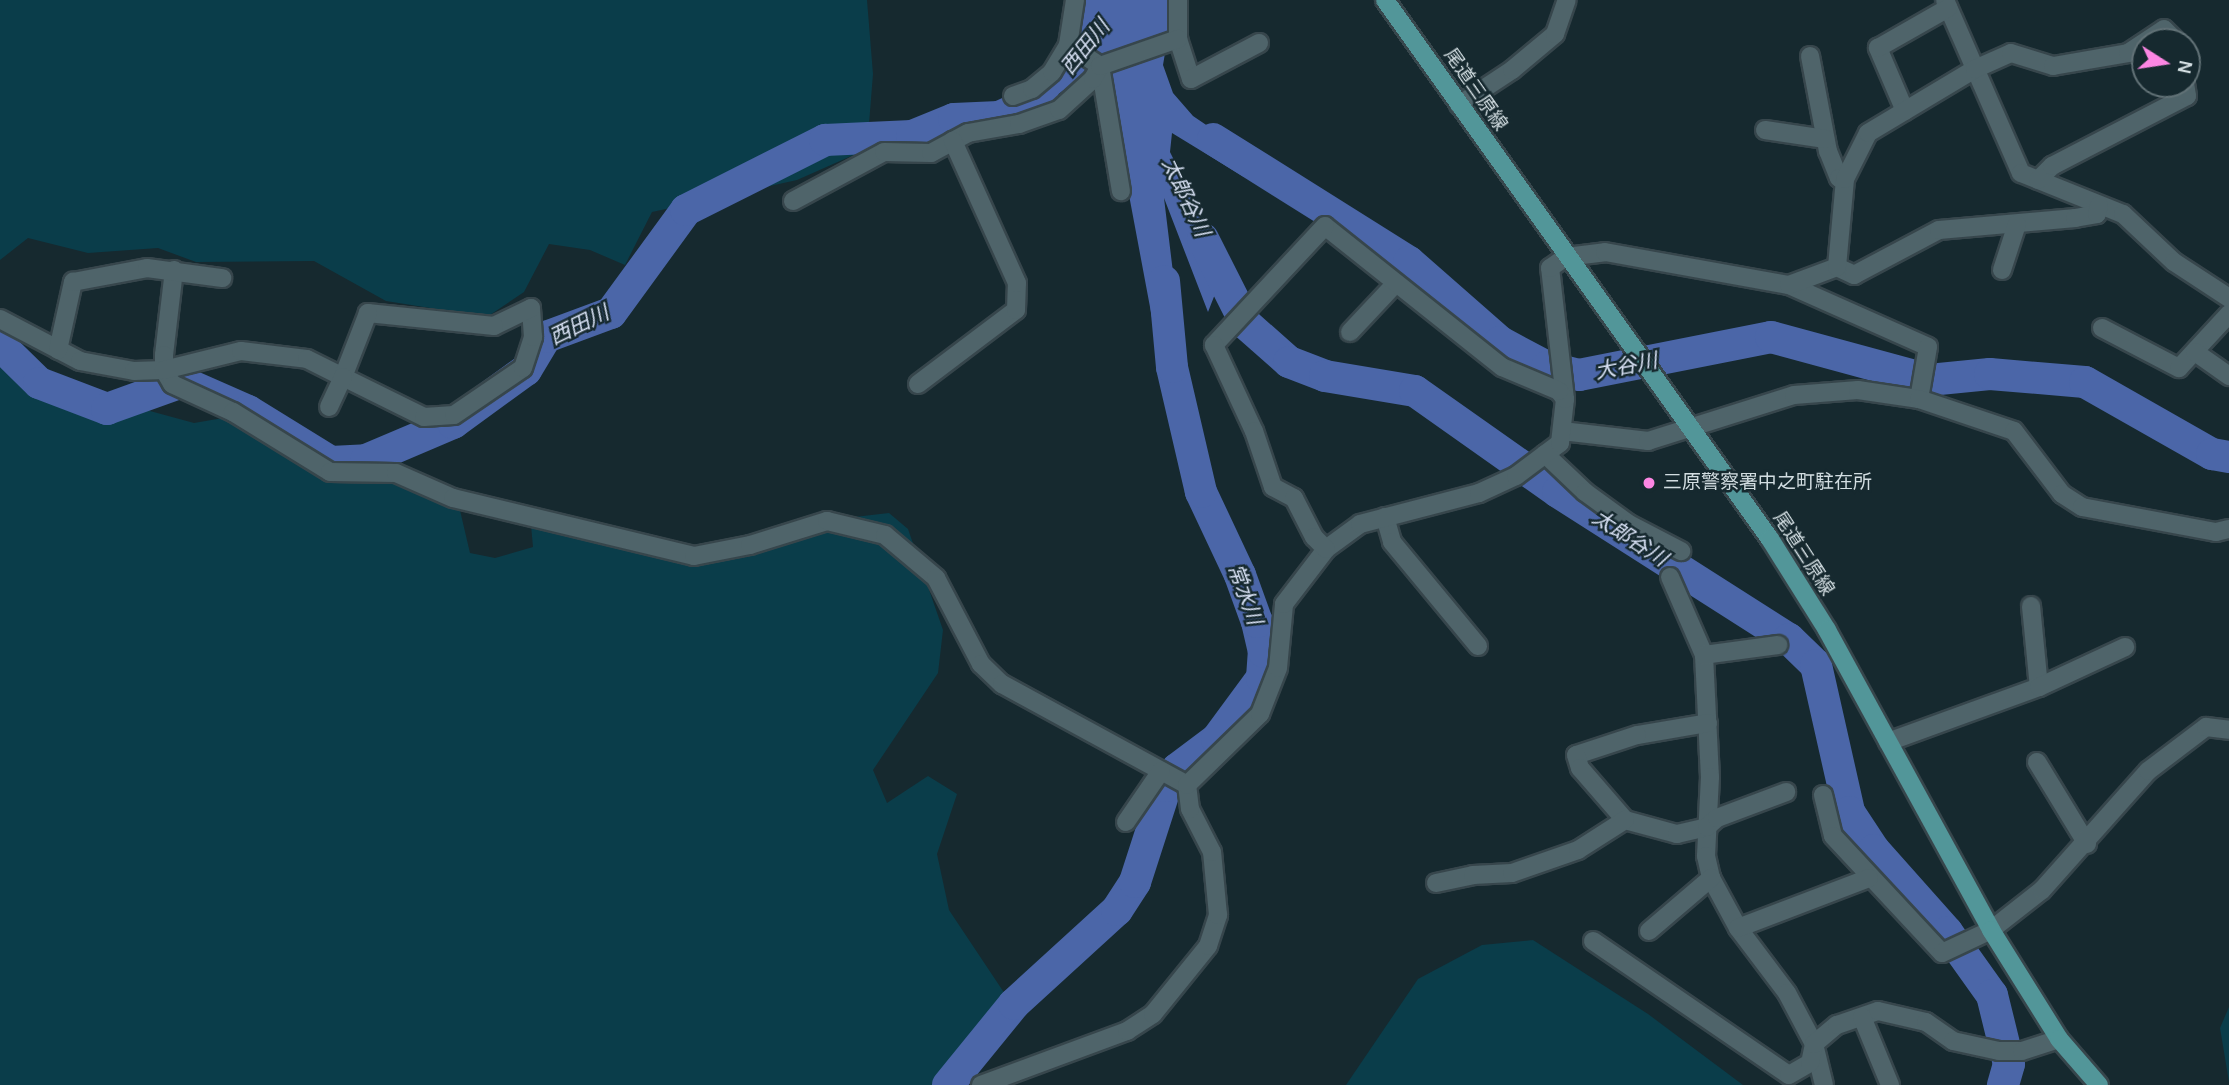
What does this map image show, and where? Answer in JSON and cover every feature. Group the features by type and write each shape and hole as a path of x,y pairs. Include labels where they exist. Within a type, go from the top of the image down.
{"main road":[{"name":"尾道三原線","path":"1385,0 1777,550 1888,742 1991,930 2059,1039 2099,1085"}],"street":[{"path":"1013,96 1032,89 1052,72 1068,45 1075,0"},
{"path":"1178,0 1178,39 1191,79 1259,43"},
{"path":"1459,105 1512,70 1555,34 1567,0"},
{"path":"1905,110 1878,48 1946,4 2021,173 2123,214 2174,262 2229,298"},
{"path":"793,201 884,152 931,153 953,141 1059,110 1093,79 1100,66 1178,39"},
{"path":"1068,45 1100,66 1121,191"},
{"path":"1837,267 1845,179 1868,132 1975,69 2011,53 2053,66 2131,51"},
{"path":"1810,56 1825,139 1839,178 1845,179"},
{"path":"2038,180 2052,166 2183,98"},
{"path":"1765,130 1825,139"},
{"path":"918,384 1016,310 1017,283 953,141"},
{"path":"1789,285 1837,267 1854,275 1939,230 1973,224 2017,224 2096,214 2099,205"},
{"path":"2002,270 2017,224"},
{"path":"1326,549 1314,537 1294,498 1273,487 1254,431 1214,345 1325,226 1502,367 1559,391 1565,399"},
{"path":"1187,785 1261,714 1278,668 1284,604 1326,549 1360,524 1479,493 1516,476 1560,443 1565,399 1557,348 1550,268 1566,257 1605,252 1789,285 1927,347 1919,400"},
{"path":"58,350 73,282 146,268 222,278"},
{"path":"174,270 164,370 172,383 233,412 330,472 396,473 453,498 694,556 750,545 827,521 885,535 936,578 981,664 1002,684 1187,785"},
{"path":"1350,332 1396,283"},
{"path":"0,320 58,350 93,364 134,371 164,370 241,351 307,359 343,377 424,417 454,415 523,368 533,337 531,308 494,326 368,313 343,377 329,407"},
{"path":"2102,328 2179,368 2229,314"},
{"path":"2195,352 2229,376"},
{"path":"1562,431 1648,441 1692,430 1794,396 1832,389 1919,400 2014,431 2062,494 2082,507 2216,532 2229,529"},
{"path":"1541,458 1629,524 1681,551"},
{"path":"1385,517 1392,542 1478,646"},
{"path":"1670,577 1682,596 1704,655 1708,723 1707,827 1711,878 1738,928 1787,993 1814,1044 1825,1085"},
{"path":"2031,606 2039,687"},
{"path":"1704,655 1778,645"},
{"path":"1888,742 2039,687 2125,647"},
{"path":"1708,723 1637,735 1576,755 1580,768 1625,820 1677,834 1707,827 1717,818 1786,792"},
{"path":"1823,795 1833,836 1869,878 1884,886 1942,953 1991,930 2042,890 2087,844 2148,771 2206,727 2229,730"},
{"path":"2037,762 2087,844"},
{"path":"1126,822 1161,771"},
{"path":"981,1085 1127,1031 1153,1014 1208,946 1218,915 1212,852 1190,809 1187,785"},
{"path":"1436,883 1473,875 1512,873 1578,850 1625,820"},
{"path":"1649,931 1711,878"},
{"path":"1738,928 1869,878"},
{"path":"1593,941 1790,1075 1810,1063 1814,1044 1837,1026 1878,1011 1926,1022 1953,1041 1999,1051 2022,1051 2059,1039"},
{"path":"1862,1017 1890,1085"}],"shaded area":[{"path":"0,0 867,0 873,74 867,149 797,180 652,212 625,265 590,250 549,244 524,292 487,317 386,301 314,261 196,262 158,248 88,253 28,238 0,260"},
{"path":"0,352 33,389 108,417 139,408 194,423 229,417 327,475 390,480 459,506 470,553 495,558 533,547 531,525 689,564 746,557 837,519 889,513 908,529 943,630 938,673 873,770 887,803 928,776 957,794 937,854 949,910 1007,997 955,1065 932,1085 0,1085"},
{"path":"1533,940 1648,1014 1743,1085 1346,1085 1418,979 1482,945"},
{"path":"2229,1007 2229,1082 2220,1028"}],"water":[{"path":"1084,0 1174,0 1163,65 1173,93 1193,116 1252,156 1244,177 1172,133 1170,152 1226,266 1208,312 1164,198 1179,322 1153,323 1111,99 1098,54 1078,79 1043,106 1001,121 1008,104 1035,90 1081,28"}],"waterway":[{"name":"西田川","path":"0,345 39,383 107,409 182,382 248,411 331,462 366,460 453,423 526,370 546,337 611,313 686,210 825,140 912,136 954,119 999,117 1043,97"},
{"name":"大谷川","path":"1213,139 1409,262 1500,342 1547,367 1579,375 1771,337 1929,380 1990,374 2085,382 2212,454 2229,457"},
{"name":"太郎谷川","path":"1203,239 1246,324 1289,362 1325,376 1415,391 1558,492 1789,639 1816,665 1849,812 1874,850 1947,932 1992,995 2009,1064 2003,1085"},
{"name":"常水川","path":"948,1085 1014,1004 1117,910 1135,882 1166,786 1177,769 1217,739 1262,678 1264,652 1257,622 1240,575 1201,492 1172,367 1164,281"}],"place":[{"name":"三原警察署中之町駐在所","path":"1649,483"}]}
